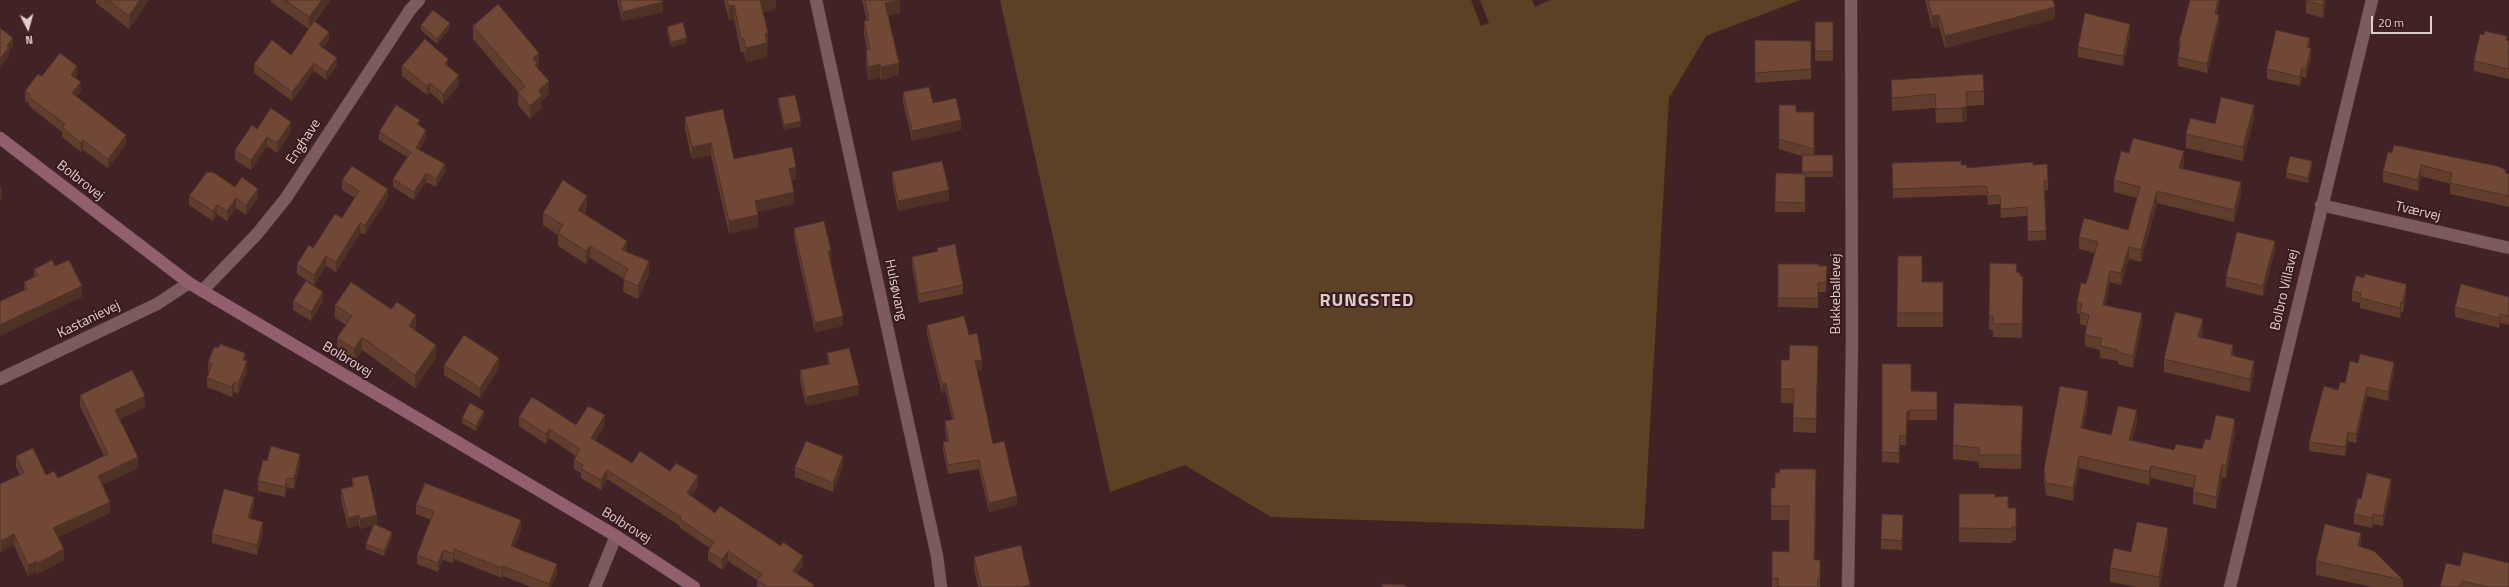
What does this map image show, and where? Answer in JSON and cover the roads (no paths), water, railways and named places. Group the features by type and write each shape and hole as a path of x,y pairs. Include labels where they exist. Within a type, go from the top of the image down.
{"street":[{"name":"Enghave","path":"202,291 257,234 286,198 402,21 419,0"},
{"name":"Hulsøvang","path":"816,0 937,556 941,587"},
{"name":"Bukkeballevej","path":"1848,587 1852,342 1851,0"},
{"name":"Bolbro Villavej","path":"2230,587 2321,205 2372,0"},
{"name":"Bolbrovej","path":"0,138 189,283 616,536 694,587"},
{"name":"Tværvej","path":"2321,205 2509,248"},
{"name":"Kastanievej","path":"0,379 157,304 189,283"},
{"path":"595,587 616,536"}],"district":[{"name":"RUNGSTED","path":"1367,302"}]}
